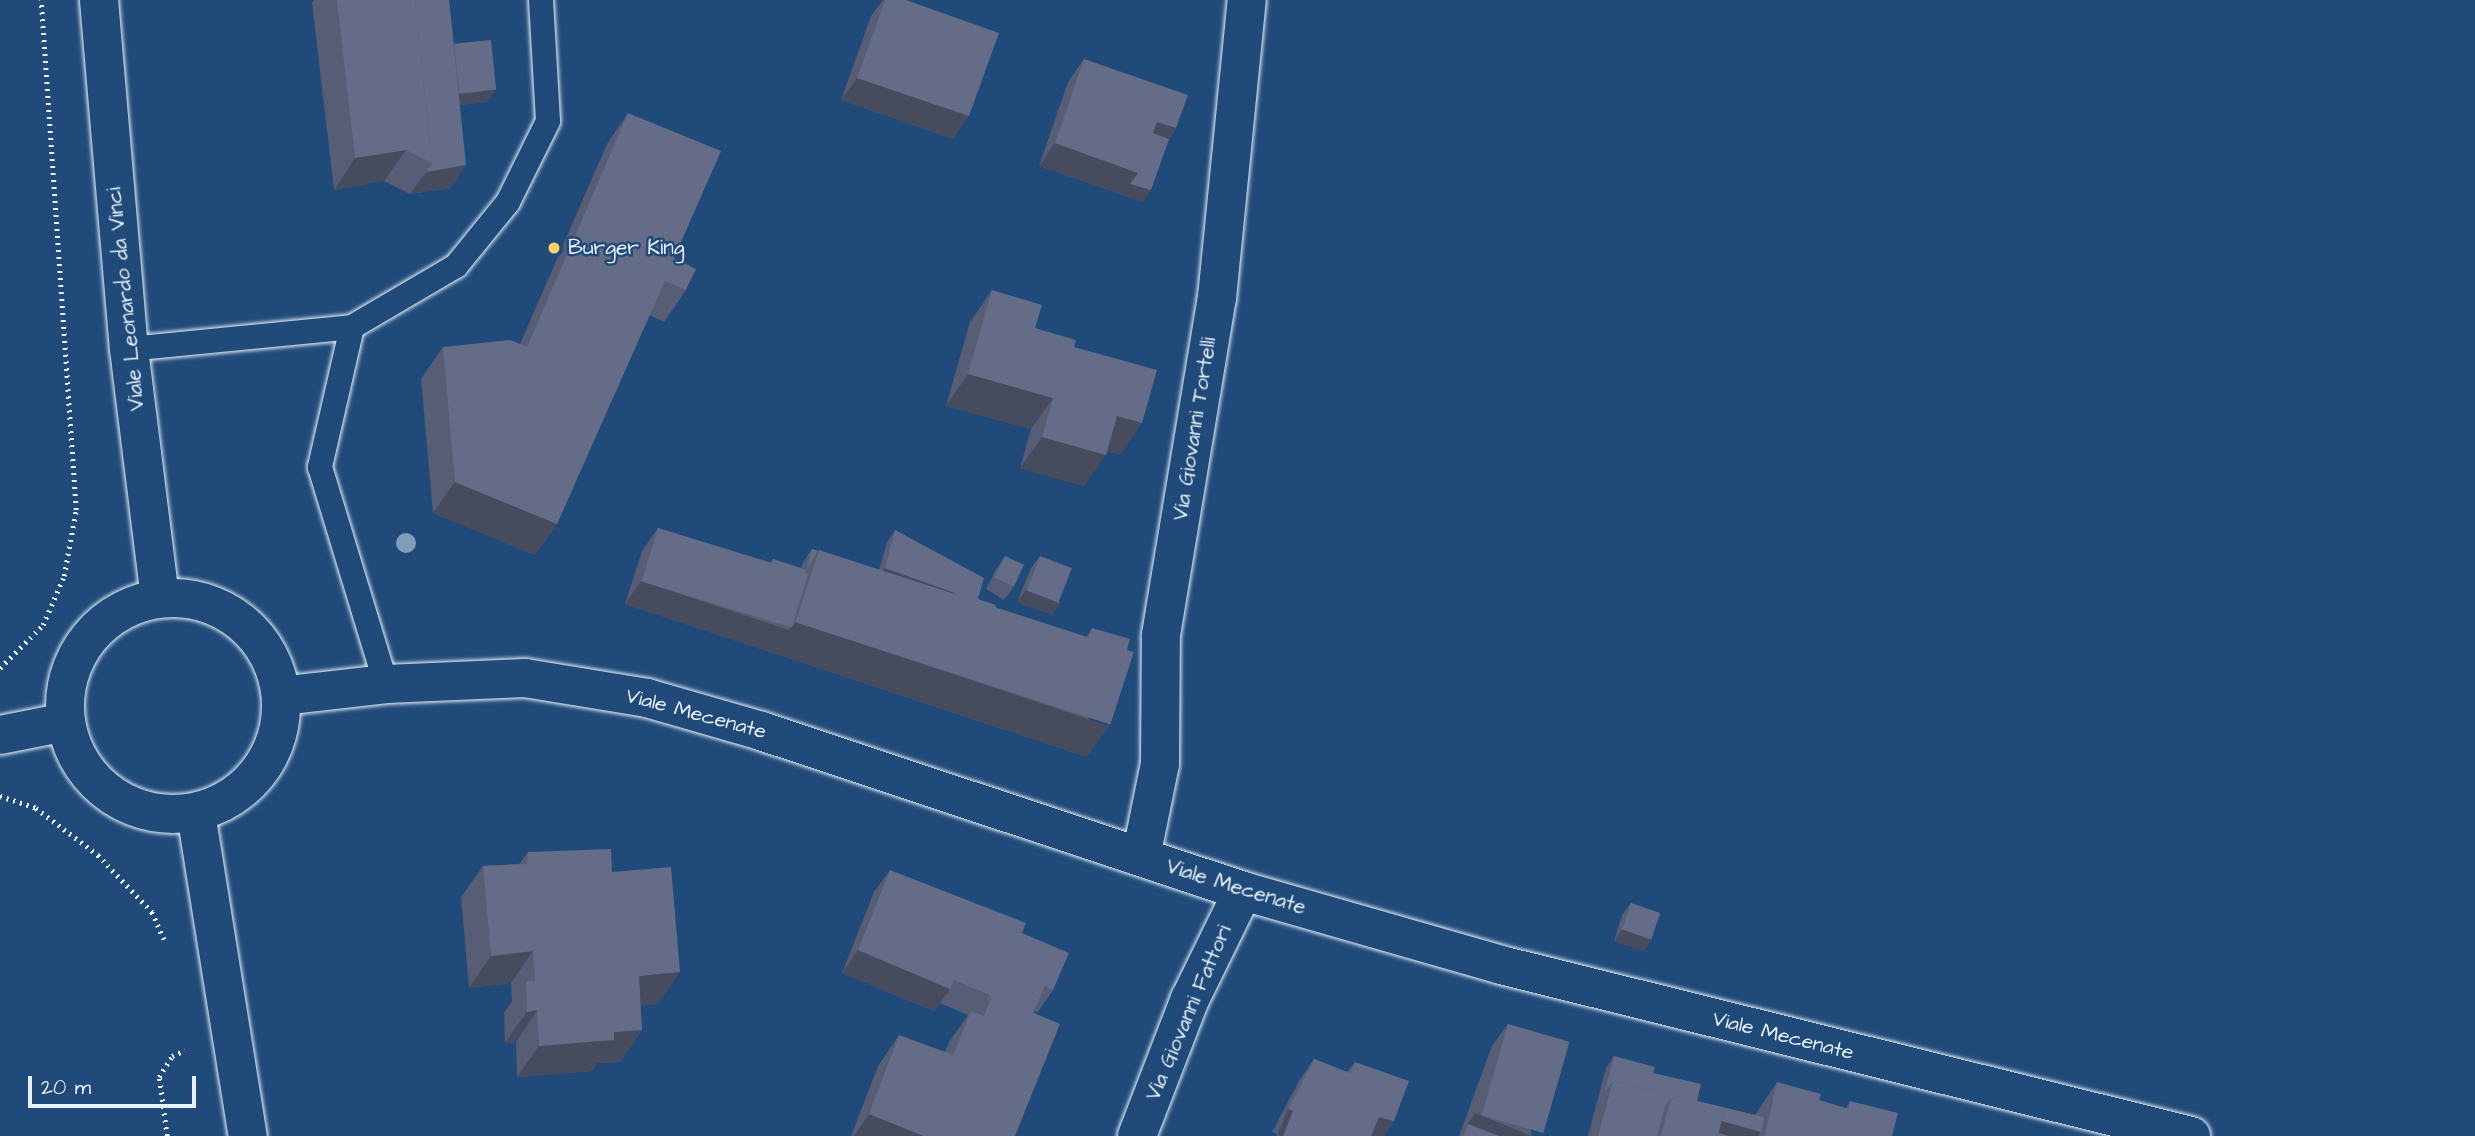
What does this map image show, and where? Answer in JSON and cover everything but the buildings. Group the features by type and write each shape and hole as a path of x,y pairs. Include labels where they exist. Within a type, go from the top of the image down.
{"main road":[{"name":"Viale Leonardo da Vinci","path":"99,0 129,349 160,598"},
{"name":"Via Giovanni Tortelli","path":"1141,857 1160,764 1161,635 1217,298 1247,0"},
{"path":"160,598 189,598 217,606 241,621 262,642 276,668 281,696 280,728 269,757 251,782 225,801 196,813 166,814 138,809 111,795 90,776 74,750 66,722 65,693 73,666 87,640 107,620 160,598"},
{"name":"Viale Mecenate","path":"281,696 386,684 525,678 647,698 761,730 1243,891 1501,965 2191,1136"},
{"path":"0,735 66,722"},
{"path":"196,813 248,1136"},
{"name":"Via Giovanni Fattori","path":"1136,1136 1190,999 1243,891"}],"lane":[{"path":"129,349 352,327 456,266 508,202 548,121 541,0"},
{"path":"352,327 320,467 386,684"}],"path":[{"path":"0,668 43,625 64,576 76,510 41,0"},
{"path":"0,796 36,808 98,855 152,912 167,946"},
{"path":"167,1136 159,1077 172,1056 189,1047"}],"place":[{"name":"Burger King","path":"554,248"}]}
